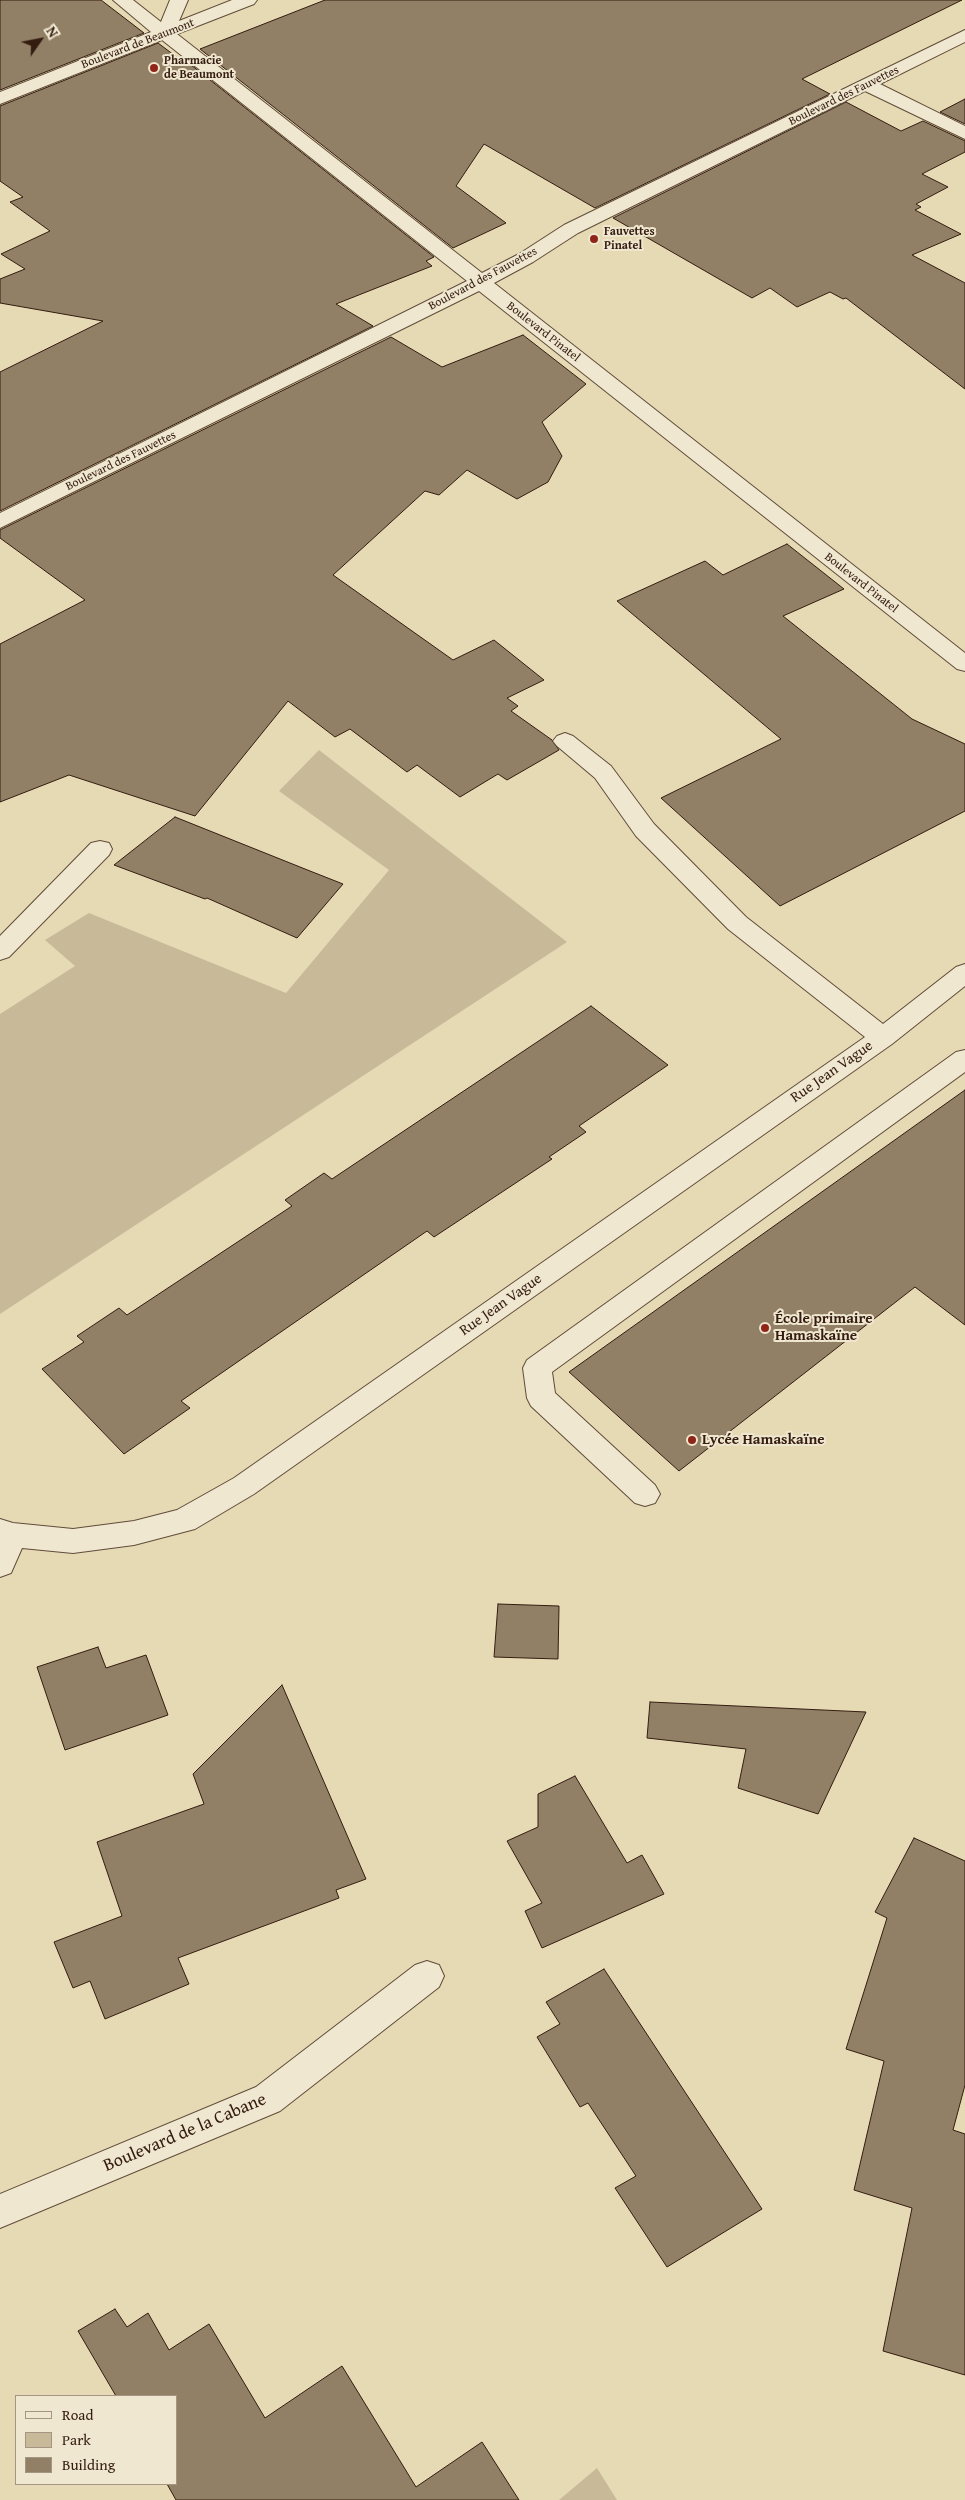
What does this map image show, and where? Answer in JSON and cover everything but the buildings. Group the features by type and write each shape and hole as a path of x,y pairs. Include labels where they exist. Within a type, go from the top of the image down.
{"street":[{"name":"Boulevard Pinatel","path":"122,0 965,664"},
{"path":"165,33 179,0"},
{"name":"Boulevard de Beaumont","path":"0,98 248,0"},
{"name":"Boulevard des Fauvettes","path":"0,521 427,310 526,258 571,229 965,35"},
{"path":"867,84 965,133"},
{"path":"565,741 603,772 645,830 737,923 883,1037"},
{"path":"0,951 100,849"},
{"name":"Rue Jean Vague","path":"6,1533 73,1541 134,1533 185,1520 236,1491 883,1037 965,973"},
{"path":"645,1494 541,1398 537,1368 965,1059"},
{"path":"0,1564 6,1533"},
{"name":"Boulevard de la Cabane","path":"0,2211 268,2099 427,1976"}],"green space":[{"path":"319,750 567,942 0,1314 0,1014 75,966 45,940 89,913 286,993 389,870 279,791"},
{"path":"597,2468 617,2500 559,2500"}],"place":[{"name":"Pharmacie de Beaumont","path":"154,68"},
{"name":"Fauvettes Pinatel","path":"594,239"},
{"name":"École primaire Hamaskaïne","path":"765,1328"},
{"name":"Lycée Hamaskaïne","path":"692,1440"}]}
